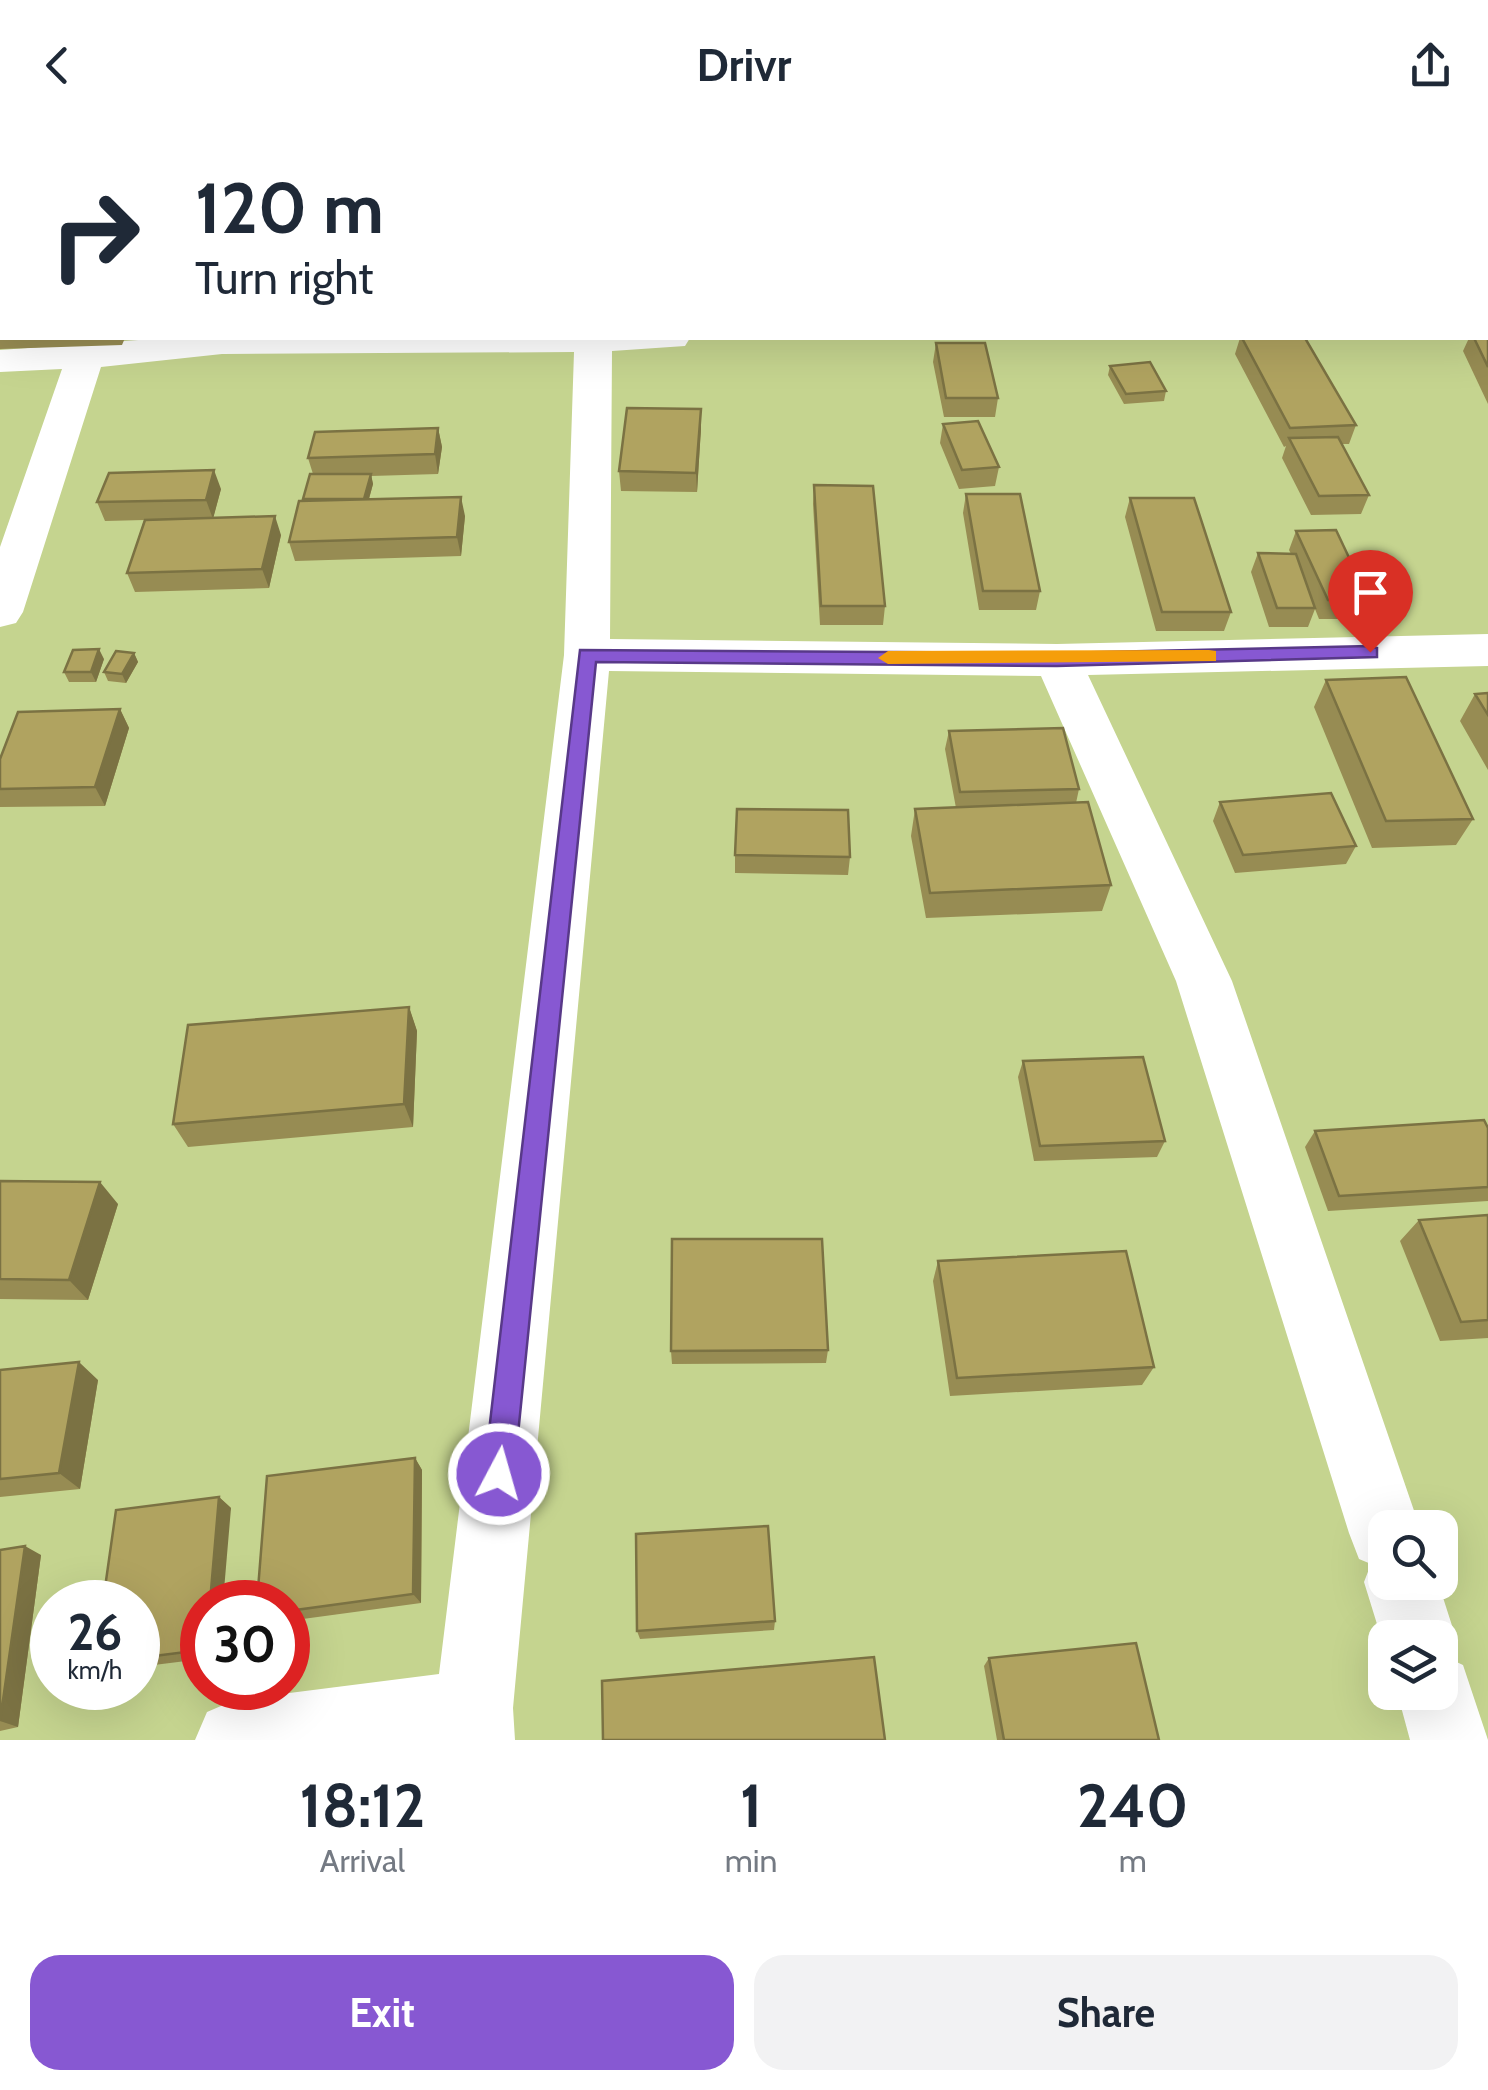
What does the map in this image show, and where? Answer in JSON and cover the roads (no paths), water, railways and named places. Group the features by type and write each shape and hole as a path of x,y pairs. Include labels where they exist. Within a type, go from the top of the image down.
{"street":[{"path":"0,361 85,357 222,340 619,340"},
{"path":"234,1740 475,1724 587,655 593,341"},
{"path":"0,612 85,357"},
{"path":"587,655 1057,660 1488,650"},
{"path":"1057,660 1204,981 1378,1510"},
{"path":"1441,1710 1450,1740"}]}
